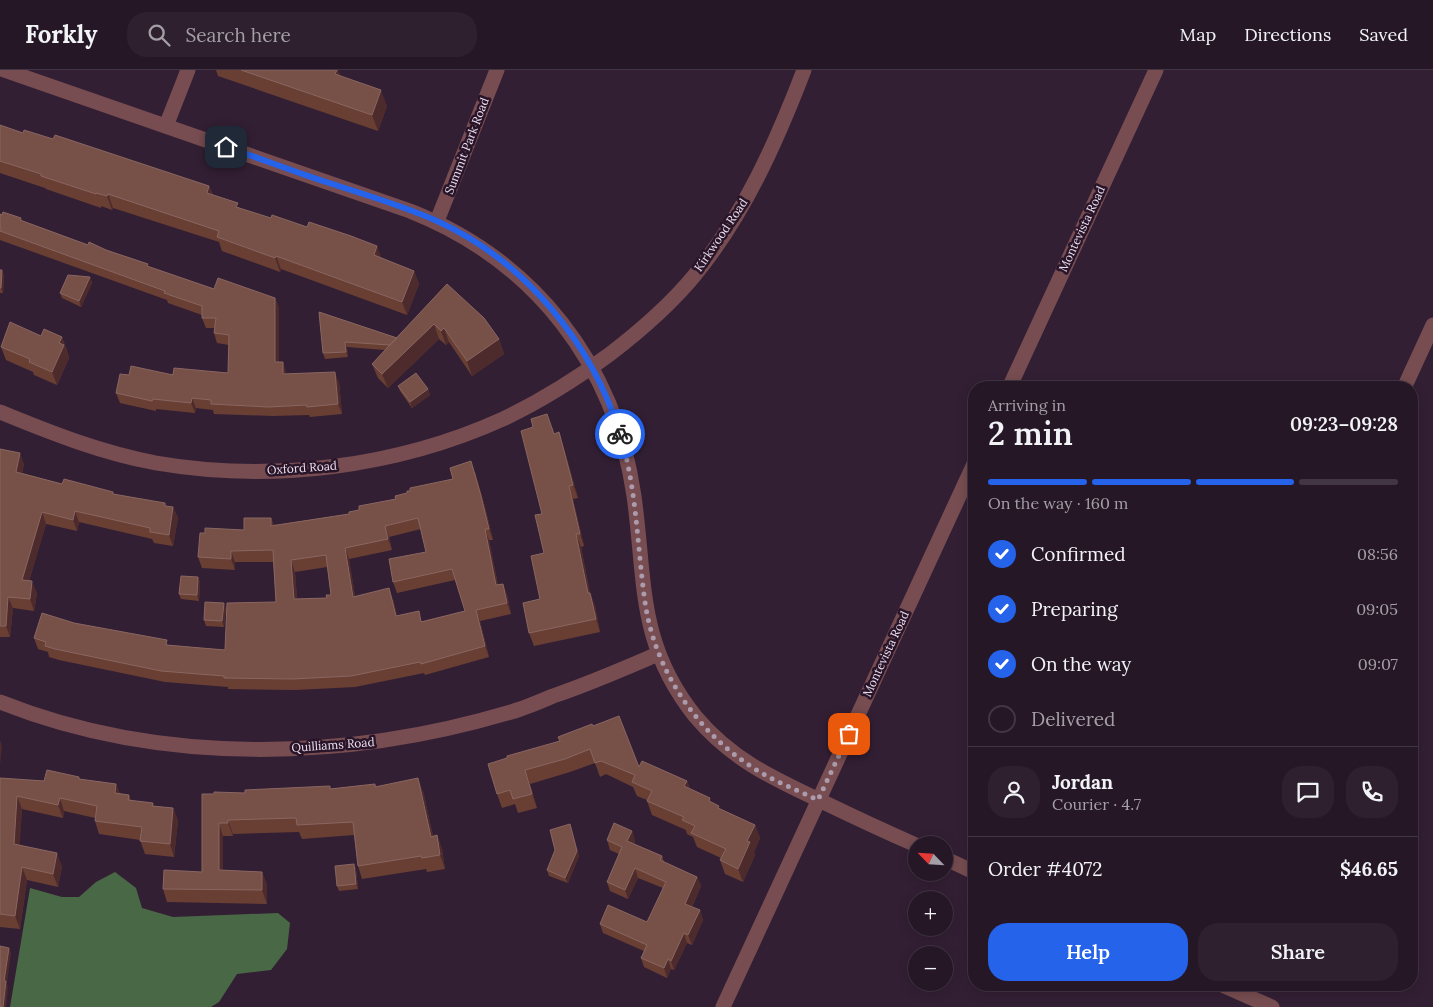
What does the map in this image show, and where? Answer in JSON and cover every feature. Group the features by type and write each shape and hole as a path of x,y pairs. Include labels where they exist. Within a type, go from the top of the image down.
{"street":[{"path":"4,70 390,203 437,221 466,237 494,256 521,279 558,316 583,351 615,418 630,470 645,603 650,627 658,654 670,679 690,708 722,744 759,771 908,842"},
{"path":"166,126 188,70"},
{"name":"Summit Park Road","path":"437,221 497,70"},
{"name":"Kirkwood Road","path":"592,367 645,325 694,276 721,238 762,171 786,118 804,70"},
{"name":"Montevista Road","path":"1012,381 1156,70"},
{"path":"1407,381 1433,325"},
{"name":"Oxford Road","path":"0,412 43,431 80,444 156,463 227,470 307,469 379,459 470,432 504,418 546,397 592,367"},
{"name":"Montevista Road","path":"723,1007 968,477"},
{"name":"Quilliams Road","path":"0,702 75,727 155,742 206,748 238,749 318,747 368,743 417,736 514,712 658,654"},
{"path":"953,862 968,869"},
{"path":"1236,991 1272,1007"}],"green space":[{"path":"115,872 136,888 142,908 173,917 278,913 290,923 287,949 271,970 237,974 219,1002 211,1007 10,1007 30,888 62,897 79,897 96,882"}],"building":[{"path":"241,70 337,70 335,74 381,90 372,115"},
{"path":"0,125 23,133 24,130 53,139 55,135 209,186 207,193 238,203 236,207 271,218 272,215 307,227 309,222 377,246 374,255 414,271 402,302 276,256 275,258 217,237 219,231 108,194 107,196 96,194 0,161"},
{"path":"3,212 88,245 89,242 106,250 148,264 147,266 214,289 218,278 275,298 275,362 283,362 283,374 335,372 338,404 307,407 306,405 269,407 211,404 211,400 192,398 191,403 153,399 152,401 116,393 120,374 129,375 131,366 173,375 174,368 228,373 229,335 214,333 216,318 202,318 202,306 0,231 0,214 2,215"},
{"path":"0,270 2,270 1,288 0,288"},
{"path":"68,275 90,277 79,301 60,293"},
{"path":"447,284 484,318 499,339 467,361 444,328 441,331 434,324 382,374 372,364"},
{"path":"319,312 397,338 390,345 345,342 346,352 323,353"},
{"path":"10,322 41,336 44,329 62,337 59,343 64,345 52,372 29,362 30,359 1,347"},
{"path":"416,373 428,389 410,402 398,386"},
{"path":"547,414 554,434 559,432 573,485 569,486 580,534 576,534 588,593 590,593 596,619 529,633 523,603 540,599 531,556 544,553 535,515 542,514 521,431 533,427 531,419"},
{"path":"0,449 20,453 16,472 62,484 64,479 113,492 113,494 165,503 165,506 173,507 169,535 150,532 150,528 75,511 73,520 42,512 22,580 32,581 30,599 8,597 6,626 0,626"},
{"path":"471,461 489,529 485,529 496,585 503,584 507,603 476,610 485,646 421,664 420,662 351,676 292,679 224,678 224,676 161,671 55,649 45,646 46,642 34,638 42,613 74,623 167,640 166,645 225,650 227,603 276,602 273,550 231,551 231,559 198,557 200,533 205,533 205,528 244,530 244,518 271,518 271,526 349,514 349,512 359,510 359,506 396,499 395,496 407,493 407,491 410,491 410,488 453,479 450,468","holes":["418,518 426,552 389,559 393,582 452,569 465,611 421,622 419,611 396,616 389,588 353,597 345,548 388,539 385,526","326,555 331,595 326,595 327,598 294,599 291,560"]},
{"path":"181,576 198,577 197,595 179,594"},
{"path":"205,602 224,603 222,621 204,620"},
{"path":"619,716 639,767 642,761 687,781 684,786 710,798 709,801 719,806 718,808 755,825 747,841 750,842 738,869 720,860 726,849 691,833 695,826 682,820 684,817 647,801 652,791 632,782 635,775 601,761 595,763 590,749 565,759 525,770 532,794 513,799 510,790 497,794 488,764 507,758 507,756 560,741 558,737"},
{"path":"47,770 79,777 79,779 116,784 115,793 129,795 128,800 153,803 152,806 173,808 170,844 140,841 142,827 95,821 97,806 60,798 58,805 17,796 14,844 57,853 53,874 22,867 15,916 0,914 0,778 44,781"},
{"path":"418,778 431,837 437,835 440,855 422,858 421,856 358,866 353,822 297,825 296,818 228,820 228,823 219,823 219,870 262,872 262,890 163,889 164,870 202,872 202,794 214,794 214,792 245,793 245,790 330,786 330,789 375,784 375,787"},
{"path":"614,823 632,831 627,841 662,856 660,860 697,877 685,904 700,910 688,935 684,933 671,961 668,959 664,968 641,958 647,945 600,924 608,905 647,922 666,882 635,868 625,890 607,882 622,847 607,840"},
{"path":"570,824 577,851 565,878 547,870 555,850 550,830"},
{"path":"354,864 356,884 337,886 335,866"},
{"path":"0,946 9,948 4,981 6,981 3,1007 0,1007"}],"way so far":[{"path":"620,434 630,470 641,573 650,627 658,654 670,679 695,715 722,744 747,763 773,779 818,800 849,734"}],"route":[{"path":"226,147 437,221 466,237 494,256 538,294 558,316 583,351 602,386 620,434"}]}
